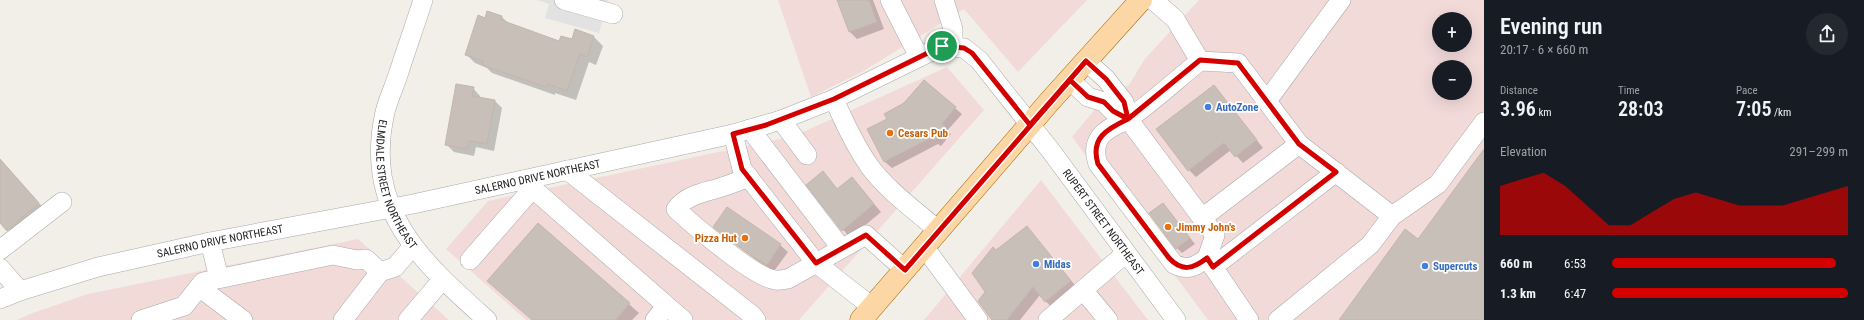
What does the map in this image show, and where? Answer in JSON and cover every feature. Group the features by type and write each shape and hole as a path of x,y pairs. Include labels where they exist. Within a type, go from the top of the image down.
{"main road":[{"path":"867,314 1086,61 1142,0"}],"street":[{"name":"ELMDALE STREET NORTHEAST","path":"423,0 385,112 380,161 384,187 391,208 413,246 442,280 487,320"},
{"path":"564,0 613,14"},
{"path":"890,0 920,57"},
{"path":"944,0 952,29 953,46 964,48 979,60 1030,125"},
{"path":"1153,0 1175,18 1200,60"},
{"path":"1266,101 1338,1"},
{"name":"SALERNO DRIVE NORTHEAST","path":"0,300 20,291 98,267 210,242 528,184 567,170 742,132 780,120 834,99 942,46 953,46"},
{"path":"1336,172 1210,263 1189,268 1181,268 1174,264 1098,164 1095,154 1100,138 1110,128 1128,119 1200,60 1238,63 1299,144 1336,172 1392,216"},
{"path":"1086,61 1106,79 1124,102 1128,119 1215,235 1210,263 1249,320"},
{"path":"1070,80 1088,97 1104,102 1113,111 1128,119"},
{"path":"834,99 847,128 870,167 902,199 939,232"},
{"path":"780,120 807,155"},
{"path":"1278,320 1370,245 1392,216 1438,184 1484,122"},
{"name":"RUPERT STREET NORTHEAST","path":"1030,125 1176,320"},
{"path":"742,132 742,169 816,263 867,314"},
{"path":"742,132 842,248"},
{"path":"1202,218 1299,144"},
{"path":"567,170 752,315 756,320"},
{"path":"749,177 721,188 692,195 681,203 676,210 758,274 775,281 788,279 866,235 905,270"},
{"path":"470,260 528,184 682,320"},
{"path":"0,250 62,202"},
{"path":"210,242 219,278"},
{"path":"343,320 380,272 395,267 413,246"},
{"path":"925,248 978,320"},
{"path":"1048,320 1126,253"},
{"path":"142,320 179,313 203,282 333,255 357,260 366,259 380,272"},
{"path":"0,268 20,291"},
{"path":"414,318 442,280"},
{"path":"199,287 244,320"},
{"path":"1083,290 1108,320"},
{"path":"654,320 666,306"}],"shaded area":[{"path":"537,0 608,0 599,33 545,18 549,4"},
{"path":"778,0 1087,0 1018,72 964,9 862,72 811,97"},
{"path":"1199,0 1484,0 1484,320 1208,320 1072,137 1096,108 1119,89 1129,85 1144,60"},
{"path":"947,67 984,110 799,320 526,320 446,249 488,201 794,136"},
{"path":"1041,180 1148,320 924,320"},
{"path":"358,239 449,320 17,320 88,294"}],"building":[{"path":"837,0 869,0 877,22 849,32"},
{"path":"487,11 502,16 501,20 559,41 561,36 572,39 575,29 594,36 587,57 580,54 567,91 547,84 546,87 482,65 483,61 465,55 478,15 485,18"},
{"path":"924,80 956,107 942,124 946,127 934,141 931,138 884,162 867,129 887,119 884,114 904,103"},
{"path":"456,84 474,87 472,96 495,100 487,144 469,141 467,149 445,145"},
{"name":"AutoZone","path":"1214,85 1257,140 1235,157 1224,143 1188,171 1156,129"},
{"path":"1484,149 1484,320 1339,320 1405,229 1418,239"},
{"path":"0,159 39,203 7,231 0,223"},
{"path":"823,171 837,189 852,177 874,204 842,231 806,185"},
{"name":"Jimmy John's","path":"1163,203 1190,238 1176,249 1149,213"},
{"name":"Pizza Hut","path":"727,207 781,244 767,265 746,252 713,227"},
{"path":"538,223 630,303 616,320 532,320 487,281"},
{"path":"1027,226 1071,281 1045,302 1033,287 1007,320 992,320 978,301 985,292 972,273 993,247 996,250"}],"place":[{"name":"AutoZone","path":"1208,107"},
{"name":"Cesars Pub","path":"890,133"},
{"name":"Jimmy John's","path":"1168,227"},
{"name":"Pizza Hut","path":"745,238"},
{"name":"Midas","path":"1036,264"},
{"name":"Supercuts","path":"1425,266"}],"route":[{"path":"942,46 834,99 798,114 733,134 742,169 816,263 866,235 905,270 939,232 1005,155 1050,101 1070,80 1088,97 1104,102 1113,111 1128,119 1200,60 1238,63 1299,144 1336,172 1213,267 1207,258 1197,265 1189,268 1181,268 1174,264 1169,258 1098,164 1095,154 1096,146 1100,138 1110,128 1128,119 1124,102 1106,79 1086,61 1050,101 1030,125 1007,95 979,60 972,53 964,48 942,46"}]}
